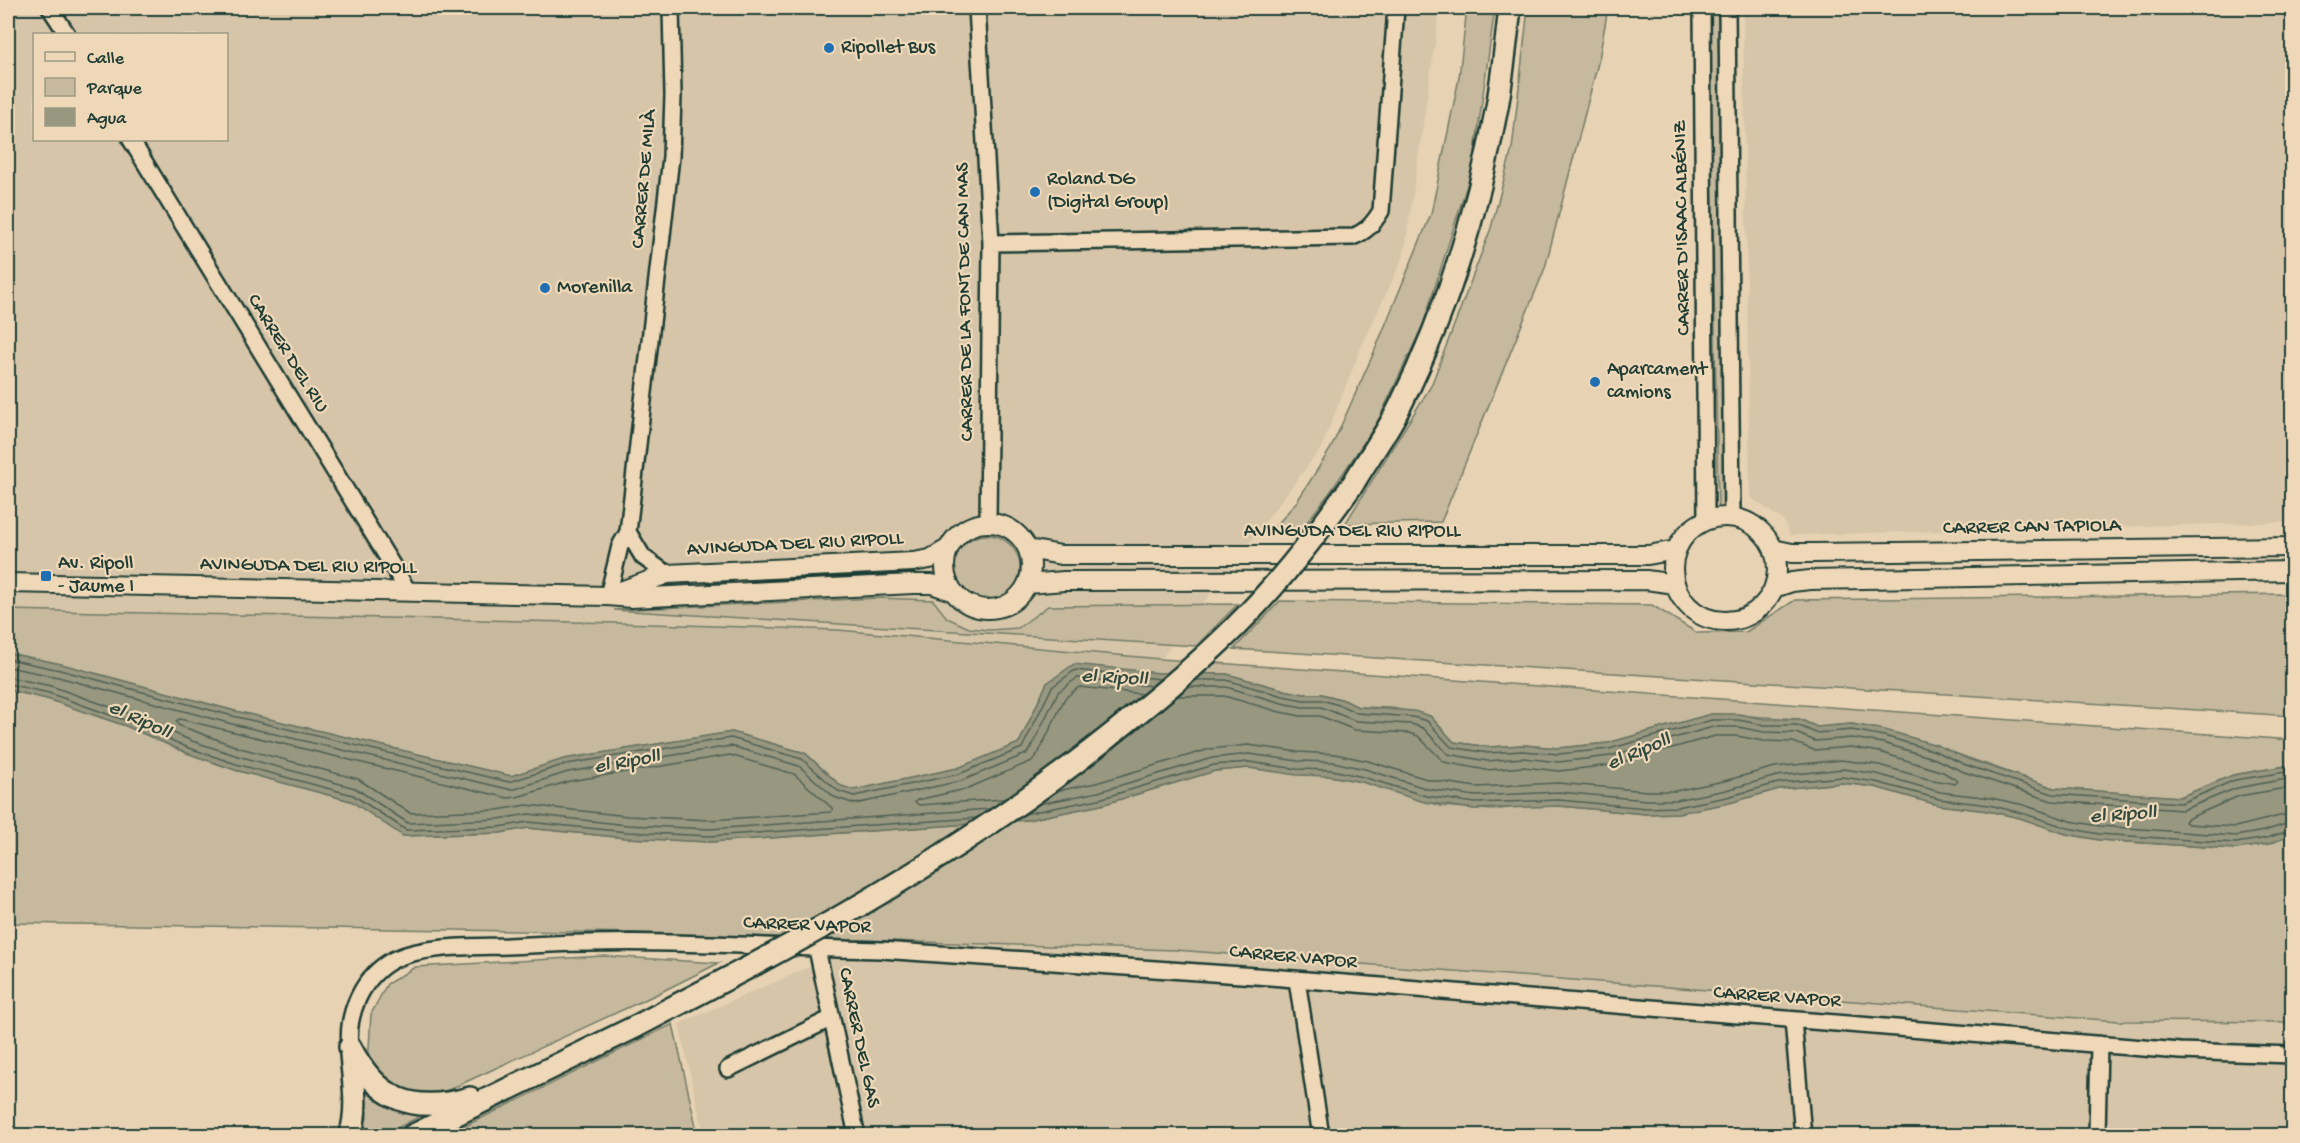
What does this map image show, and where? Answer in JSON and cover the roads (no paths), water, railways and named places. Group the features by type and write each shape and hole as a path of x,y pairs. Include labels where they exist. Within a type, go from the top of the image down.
{"main road":[{"path":"412,1136 696,996 858,906 991,824 1049,784 1109,737 1200,660 1259,602 1311,542 1353,484 1400,408 1444,307 1475,206 1485,163 1497,106 1510,8"},
{"path":"350,1047 359,1064 377,1086 387,1094 410,1103 445,1104 526,1080"},
{"path":"350,1047 355,1102 350,1136"}],"street":[{"path":"50,8 66,33"},
{"name":"CARRER DE MILÀ","path":"608,596 620,546 628,532 671,156 673,95 671,8"},
{"name":"CARRER DE LA FONT DE CAN MAS","path":"977,8 991,243 988,524"},
{"path":"991,243 1352,237 1361,234 1370,227 1381,211 1396,8"},
{"name":"CARRER D'ISAAC ALBÉNIZ","path":"1702,8 1707,520"},
{"path":"1728,8 1732,518"},
{"name":"CARRER DEL RIU","path":"132,141 408,591"},
{"path":"1719,517 1732,518 1745,521 1766,537 1773,549 1777,564 1774,588 1762,606 1751,614 1725,621 1699,614 1688,606 1675,584 1673,573 1676,550 1683,537 1694,527 1707,520 1719,517"},
{"path":"988,524 1000,525 1012,530 1021,539 1028,549 1031,573 1028,584 1020,595 1010,603 992,609 973,607 961,600 952,591 945,570 949,548 965,530 988,524"},
{"path":"628,532 643,557 667,574"},
{"name":"CARRER CAN TAPIOLA","path":"1773,549 1792,553 1814,553 2292,547"},
{"name":"AVINGUDA DEL RIU RIPOLL","path":"608,596 667,574 913,562 930,559 949,548"},
{"name":"AVINGUDA DEL RIU RIPOLL","path":"1028,549 1061,555 1648,555 1676,550"},
{"path":"1774,588 1792,582 1810,580 2292,571"},
{"path":"1028,584 1064,581 1646,580 1675,584"},
{"name":"AVINGUDA DEL RIU RIPOLL","path":"8,583 660,598 913,584 932,584 952,591"},
{"name":"CARRER VAPOR","path":"350,1047 352,1011 364,986 383,966 396,958 425,952 542,944 662,943 817,950 881,950 1297,980 2180,1051 2292,1055"},
{"name":"CARRER DEL GAS","path":"817,950 857,1136"},
{"path":"1297,980 1321,1136"},
{"path":"728,1069 832,1018"},
{"path":"1793,1020 1803,1136"},
{"path":"2097,1136 2098,1044"}],"water":[{"name":"el Ripoll","path":"8,653 61,664 235,711 511,776 564,759 732,732 805,753 841,786 854,790 958,768 1019,743 1047,683 1074,664 1160,673 1227,674 1284,690 1304,694 1322,694 1344,700 1358,707 1414,711 1430,716 1454,742 1489,747 1523,745 1558,748 1608,743 1711,714 1739,714 1765,719 1799,719 1817,727 1852,724 1885,730 1937,745 1968,759 2054,788 2180,797 2233,775 2292,765 2292,835 2269,844 2236,849 2099,840 2066,834 2020,818 1988,811 1938,805 1875,787 1842,783 1779,789 1729,803 1678,813 1646,814 1559,806 1474,809 1424,802 1362,782 1330,776 1297,775 1249,768 1215,771 1101,805 1027,820 710,842 626,838 528,828 500,833 403,836 351,801 235,770 187,753 126,726 47,699 8,690"}],"place":[{"name":"Ripollet Bus","path":"829,48"},
{"name":"Roland DG (Digital Group)","path":"1035,192"},
{"name":"Morenilla","path":"545,288"},
{"name":"Aparcament camions","path":"1595,382"},
{"name":"Av. Ripoll - Jaume I","path":"46,576"}]}
